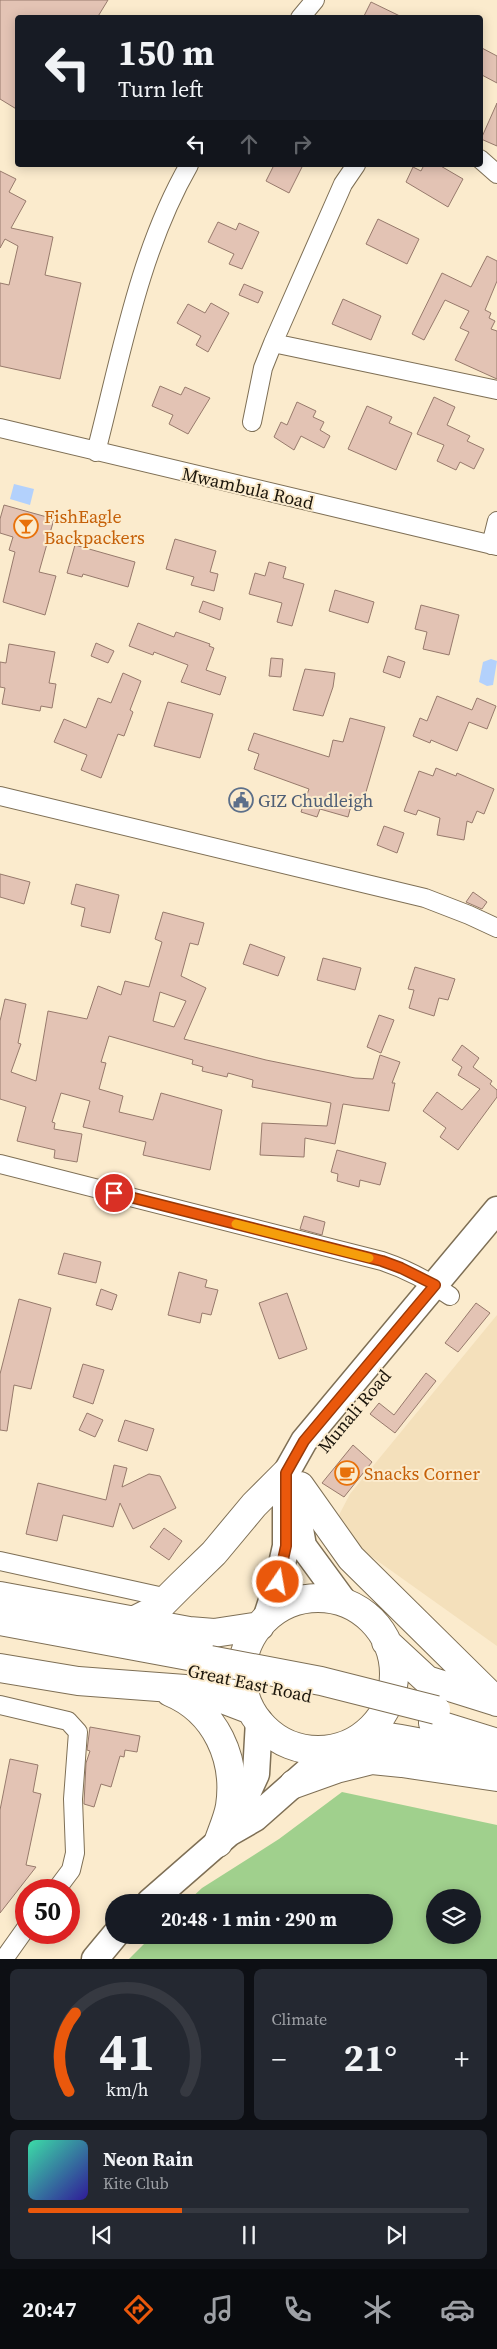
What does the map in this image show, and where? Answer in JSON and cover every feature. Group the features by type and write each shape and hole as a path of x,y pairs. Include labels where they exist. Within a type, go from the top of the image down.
{"main road":[{"name":"Munali Road","path":"263,1622 278,1582 286,1546 292,1475 320,1451 443,1291 497,1210"},
{"name":"Munali Road","path":"443,1291 497,1238"},
{"name":"Munali Road","path":"292,1475 297,1519 304,1546 344,1602"},
{"path":"133,1621 157,1608 168,1598 214,1552 254,1505 292,1475 351,1558 497,1702"},
{"path":"0,1596 133,1621 214,1633 239,1631 263,1622 287,1606 312,1598 328,1598 344,1602 362,1611 376,1624 392,1658 394,1675 391,1691 385,1707 365,1734 350,1743 333,1749 316,1751 299,1749 284,1743 270,1734 255,1715 244,1693 243,1666 250,1640 263,1622"},
{"name":"Great East Road","path":"0,1621 209,1667"},
{"name":"Great East Road","path":"0,1634 209,1667 321,1681 434,1717 497,1743"},
{"path":"386,1642 428,1680 497,1702"},
{"name":"Great East Road","path":"0,1668 78,1681 150,1686 204,1693 255,1715"},
{"path":"150,1686 172,1693 192,1704 209,1720 222,1739 229,1761 232,1785 224,1838"},
{"path":"224,1838 256,1774 255,1715"},
{"name":"Great East Road","path":"434,1717 497,1728"},
{"path":"365,1734 448,1749 497,1766"},
{"path":"159,1894 224,1838 255,1818 333,1749"},
{"path":"294,1784 336,1769 372,1760 497,1777"},
{"path":"95,1959 108,1944"}],"street":[{"path":"302,15 315,0"},
{"path":"483,162 497,174"},
{"path":"96,452 136,298 156,234 188,167"},
{"path":"252,422 263,368 273,343 343,184 355,167"},
{"path":"273,343 497,390"},
{"name":"Mwambula Road","path":"0,428 494,546"},
{"path":"494,546 497,521"},
{"path":"0,796 425,898 469,914 497,928"},
{"path":"0,1164 382,1261 401,1268 443,1291"},
{"path":"0,1561 168,1598"},
{"path":"0,1704 68,1720 78,1732 73,1799 75,1853 71,1870 64,1879"},
{"path":"4,1959 15,1944"}],"shaded area":[{"path":"497,1315 497,1646 358,1547 338,1517 350,1494"}],"green space":[{"path":"342,1792 497,1825 497,1959 129,1959 144,1944 393,1944 393,1894 196,1894 279,1839"}],"water":[{"path":"14,484 34,489 30,505 10,499"},
{"path":"491,659 497,661 493,685 487,686 479,682 483,662"}],"building":[{"path":"0,0 108,0 99,15 15,15 15,108 0,99"},
{"path":"371,2 398,15 364,15"},
{"path":"483,49 497,56 497,83 483,76"},
{"path":"497,103 497,146 483,140 483,134"},
{"path":"273,167 302,167 289,193 266,181"},
{"path":"413,167 421,171 423,167 442,167 463,179 448,207 406,182"},
{"path":"0,171 16,179 9,192 26,201 11,228 53,237 45,275 81,283 60,379 0,366 0,283 9,285 18,246 5,239 0,248"},
{"path":"378,219 419,239 407,264 366,244"},
{"path":"218,222 236,230 239,223 259,232 242,269 229,264 234,254 208,242"},
{"path":"487,256 497,261 497,281 485,310 491,313 489,318 495,321 491,329 497,331 497,379 455,360 469,332 460,328 469,311 445,300 424,340 412,334 442,273 471,287"},
{"path":"244,284 263,292 258,303 239,295"},
{"path":"343,299 381,316 371,340 332,324"},
{"path":"211,303 229,313 208,352 196,345 201,336 177,323 188,304 205,313"},
{"path":"160,386 181,395 185,387 210,398 188,434 169,424 173,415 152,406"},
{"path":"434,397 455,407 447,425 470,436 467,441 484,449 474,469 460,462 456,470 437,461 444,445 417,434"},
{"path":"297,402 316,411 313,417 324,422 320,430 330,436 324,448 301,436 294,450 274,437 281,422 287,425"},
{"path":"367,406 392,417 389,423 412,433 396,470 348,449"},
{"path":"4,505 54,519 39,572 56,576 45,615 3,602 15,552 9,550 13,537 0,533 0,519"},
{"path":"175,539 216,551 210,572 218,574 214,591 191,585 194,577 166,569"},
{"path":"75,545 135,562 128,587 83,574 82,577 67,573"},
{"path":"269,562 286,567 283,578 304,584 292,626 277,622 282,603 249,594 255,573 265,576"},
{"path":"335,590 374,602 368,623 329,611"},
{"path":"203,601 223,608 220,620 199,612"},
{"path":"421,605 459,615 449,655 423,649 427,632 415,629"},
{"path":"138,623 174,637 176,632 210,644 209,646 214,648 206,670 226,677 220,695 181,682 188,665 154,652 153,655 129,646"},
{"path":"96,643 114,651 108,663 91,656"},
{"path":"9,644 55,652 49,683 56,684 52,708 41,706 40,711 2,704 5,688 0,687 0,662 6,663"},
{"path":"388,656 405,662 400,678 383,672"},
{"path":"271,658 283,659 281,677 269,676"},
{"path":"305,669 335,673 333,687 323,716 293,710"},
{"path":"123,673 141,681 130,710 133,712 124,736 118,734 101,778 81,770 87,755 54,742 64,719 86,728 98,698 111,703"},
{"path":"437,696 472,710 477,698 496,706 487,729 469,722 457,751 431,740 430,743 413,736 420,718 427,721"},
{"path":"168,702 213,714 200,758 154,746"},
{"path":"350,718 385,727 361,809 351,806 348,817 320,809 317,817 301,812 309,789 254,769 259,754 248,750 254,733 329,757 333,740 343,742"},
{"path":"436,768 456,776 457,773 494,789 484,814 477,811 472,823 467,821 464,840 437,835 440,818 418,810 416,815 404,811 419,771 433,776"},
{"path":"384,826 404,833 397,853 377,845"},
{"path":"0,874 30,882 24,904 0,897"},
{"path":"76,884 119,895 110,933 81,926 85,908 71,904"},
{"path":"473,892 487,902 482,909 466,902"},
{"path":"163,912 204,923 198,945 190,943 181,976 206,988 184,1039 266,1060 355,1078 373,1079 380,1055 400,1062 392,1083 395,1083 389,1111 343,1104 335,1144 305,1138 304,1157 260,1155 262,1123 327,1126 331,1103 252,1087 253,1080 228,1073 227,1077 202,1071 203,1067 192,1064 193,1060 109,1036 101,1062 106,1063 99,1089 123,1096 119,1112 153,1120 161,1093 222,1110 210,1170 143,1155 146,1142 83,1127 90,1101 61,1093 52,1122 55,1123 54,1129 82,1134 77,1162 54,1158 55,1150 17,1141 26,1107 0,1099 0,1021 5,999 26,1004 18,1043 21,1044 11,1072 36,1081 48,1011 87,1019 98,986 121,995 125,981 149,987 162,942 155,939","holes":["160,992 186,1001 174,1027 153,1021"]},
{"path":"250,944 285,957 278,976 243,964"},
{"path":"323,958 361,968 355,990 317,980"},
{"path":"415,967 455,979 448,1000 439,998 434,1016 409,1008 414,990 408,989"},
{"path":"379,1015 394,1020 381,1053 367,1047"},
{"path":"462,1045 479,1058 473,1067 492,1081 490,1084 497,1090 497,1097 458,1150 440,1137 446,1128 423,1111 437,1092 462,1110 480,1089 458,1075 462,1067 452,1060"},
{"path":"337,1150 386,1163 380,1185 360,1180 359,1187 337,1181 338,1174 331,1172"},
{"path":"304,1216 325,1222 322,1235 300,1229"},
{"path":"64,1253 101,1262 96,1283 58,1274"},
{"path":"179,1272 207,1280 205,1287 218,1290 211,1315 202,1313 200,1323 168,1315"},
{"path":"101,1289 117,1295 112,1310 96,1305"},
{"path":"287,1293 307,1349 279,1359 259,1303"},
{"path":"19,1299 51,1308 31,1389 14,1385 7,1431 0,1430 0,1374"},
{"path":"476,1303 490,1313 458,1352 445,1343"},
{"path":"83,1364 104,1370 93,1404 73,1397"},
{"path":"426,1373 436,1381 395,1433 370,1414 379,1403 394,1415"},
{"path":"87,1413 103,1420 95,1437 79,1430"},
{"path":"125,1420 154,1429 147,1451 118,1441"},
{"name":"Snacks Corner","path":"353,1445 372,1462 344,1497 322,1483"},
{"path":"114,1465 127,1468 122,1487 149,1474 160,1476 176,1508 133,1529 120,1503 113,1527 63,1515 57,1541 26,1534 38,1483 106,1500"},
{"path":"164,1528 182,1541 169,1560 150,1547"},
{"path":"90,1727 140,1736 137,1752 125,1750 124,1757 120,1756 111,1787 101,1784 94,1807 84,1804 86,1763 90,1751 87,1750"},
{"path":"10,1759 38,1765 33,1792 41,1794 26,1865 36,1867 27,1879 15,1879 15,1894 0,1913 0,1810"}],"slow traffic":[{"path":"236,1224 369,1258"}],"place":[{"name":"FishEagle Backpackers","path":"26,526"},
{"name":"GIZ Chudleigh","path":"241,800"},
{"name":"Snacks Corner","path":"347,1473"}],"route":[{"path":"114,1193 382,1261 435,1285 304,1441 290,1465 286,1473 286,1546 278,1582"}]}
